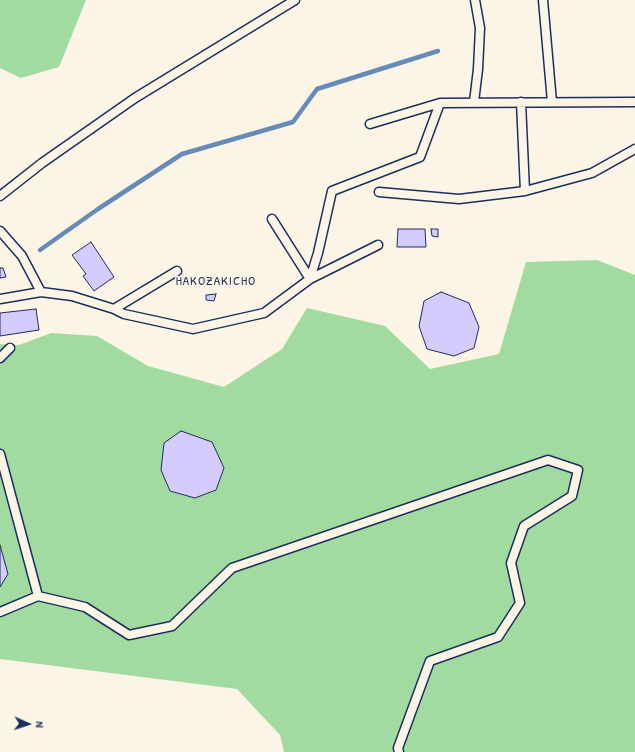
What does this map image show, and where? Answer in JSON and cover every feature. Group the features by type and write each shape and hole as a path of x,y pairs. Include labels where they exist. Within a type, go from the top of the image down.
{"lane":[{"path":"0,196 42,163 135,98 294,0"},
{"path":"474,102 478,69 480,28 475,0"},
{"path":"543,0 552,102"},
{"path":"521,102 525,191"},
{"path":"370,124 440,103 635,102"},
{"path":"310,279 318,253 332,191 420,157 440,103"},
{"path":"379,192 459,198 525,191 592,173 635,149"},
{"path":"272,219 310,279"},
{"path":"0,231 22,256 41,292"},
{"path":"0,299 41,292 72,296 114,309 124,314 193,329 264,314 310,279 378,245"},
{"path":"114,309 177,271"},
{"path":"0,358 10,348"},
{"path":"0,454 38,596"},
{"path":"0,612 38,596 85,607 129,635 172,626 232,568 548,460 578,470 572,496 524,526 511,563 520,602 498,637 430,661 398,748 399,752"}],"green space":[{"path":"0,0 86,0 59,67 21,78 0,68"},
{"path":"597,260 635,275 635,752 284,752 280,735 237,689 0,659 0,344 19,345 51,333 97,336 148,366 224,387 282,349 307,308 385,326 430,369 499,354 526,262"}],"building":[{"path":"398,229 425,229 426,247 397,247"},
{"path":"431,229 438,229 438,237 432,236"},
{"path":"91,242 114,277 94,291 83,276 86,274 72,255"},
{"path":"0,268 3,268 6,277 0,278"},
{"path":"441,292 469,303 479,327 474,348 454,356 427,349 419,326 424,301"},
{"path":"216,294 214,301 206,300 206,295"},
{"path":"36,309 39,330 0,336 0,313"},
{"path":"181,431 212,442 224,468 216,490 195,498 170,491 161,470 164,443"},
{"path":"0,545 8,574 0,587"}],"waterway":[{"path":"40,250 98,209 182,154 293,122 317,89 438,51"}],"district":[{"name":"HAKOZAKICHO","path":"216,282"}]}
